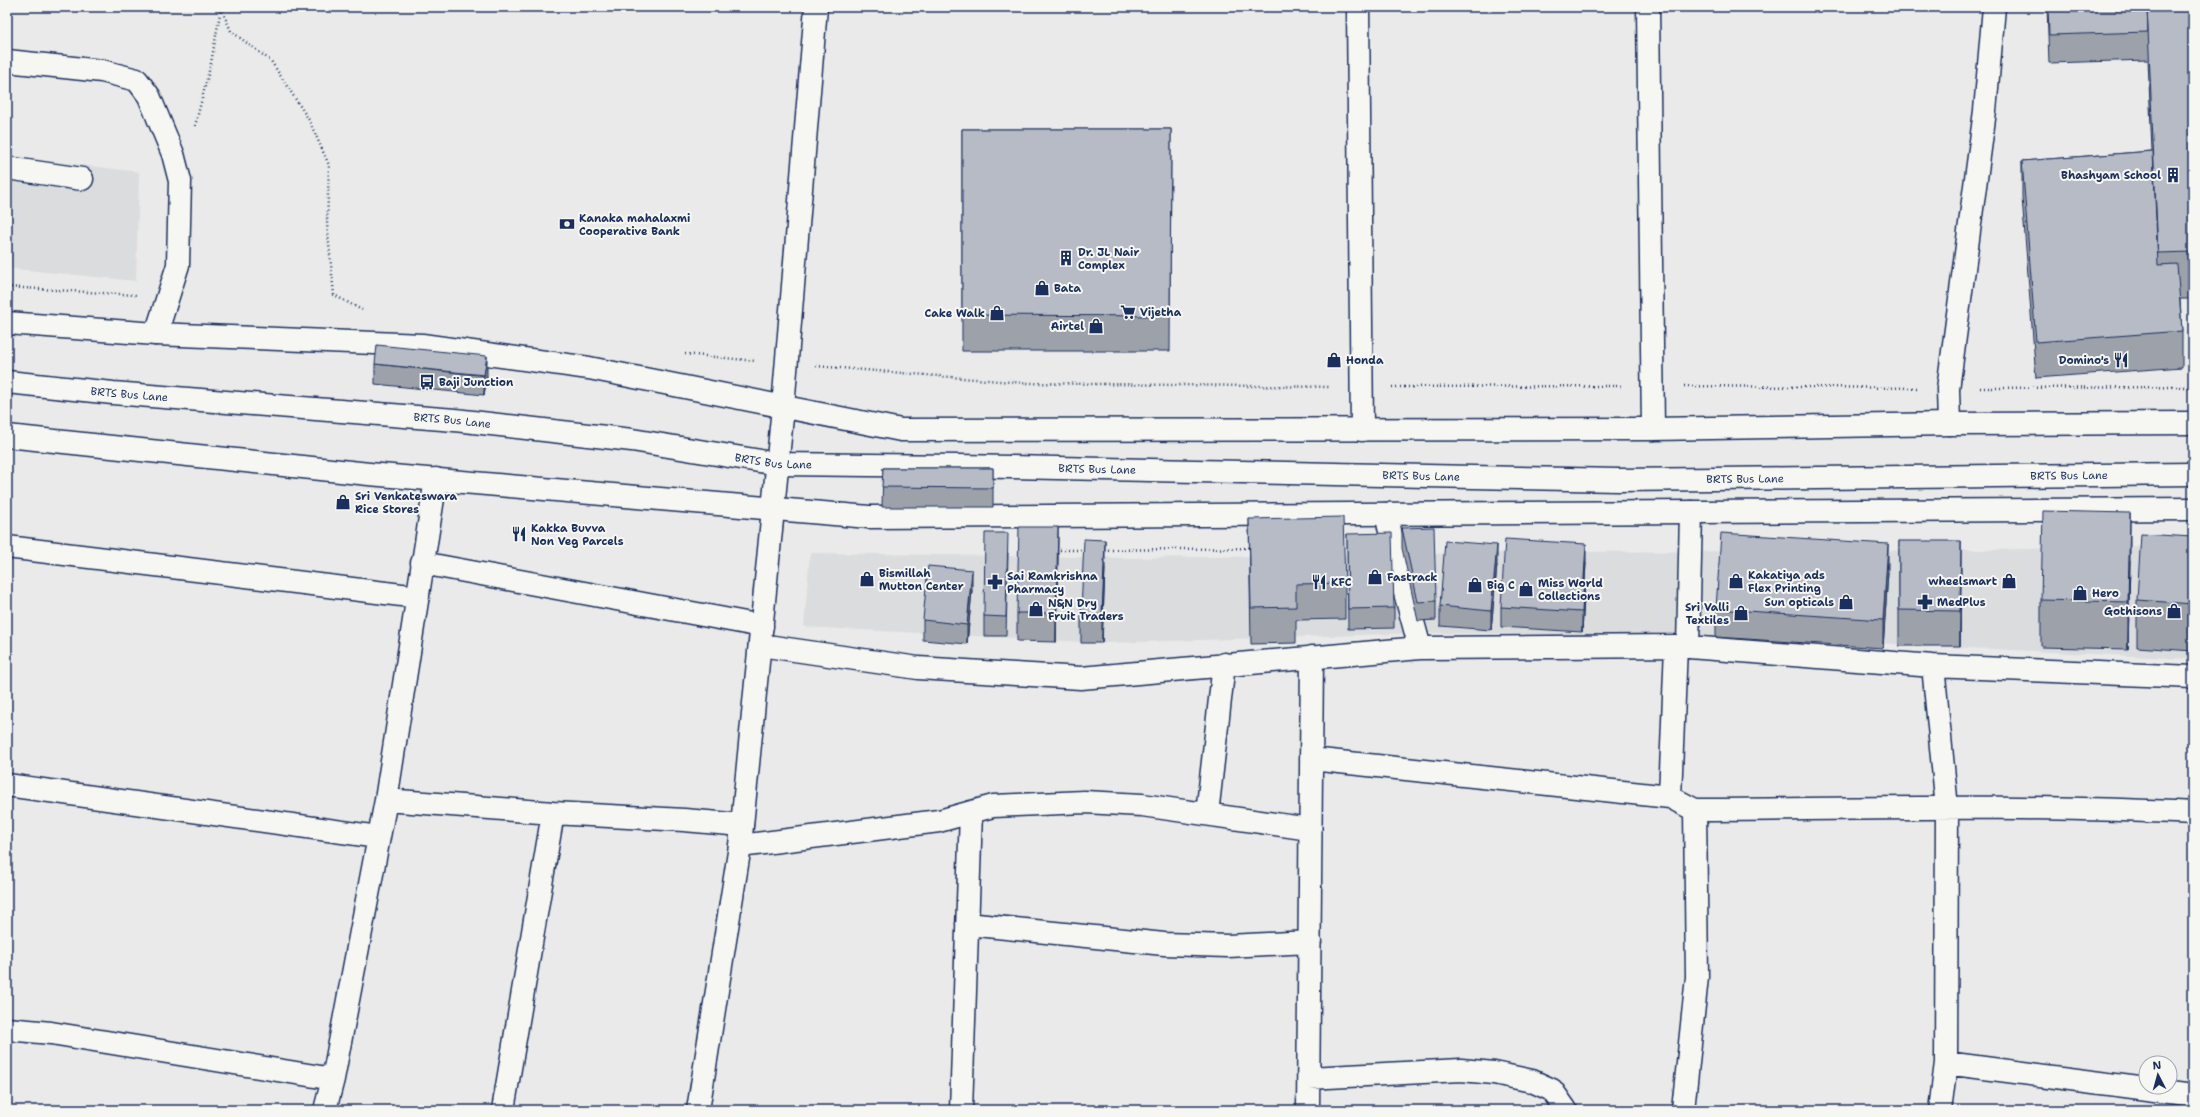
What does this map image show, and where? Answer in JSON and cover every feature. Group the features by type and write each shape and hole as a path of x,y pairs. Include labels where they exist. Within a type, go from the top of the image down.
{"street":[{"path":"698,1110 741,836 778,464 816,7"},
{"path":"1358,7 1362,430"},
{"path":"1648,7 1653,429"},
{"path":"1949,424 1948,389 1985,111 1994,7"},
{"path":"7,61 102,71 137,80 149,96 160,121 180,181 178,265 156,334"},
{"path":"7,168 82,179"},
{"path":"7,323 156,334 422,345 589,368 901,430 1653,429 2193,422"},
{"name":"BRTS Bus Lane","path":"7,382 113,393 455,420 632,440 778,464 959,466 1618,480 2193,474"},
{"path":"7,436 436,480 869,517 2193,509"},
{"path":"325,1110 333,1079 386,800 436,480"},
{"path":"1670,797 1691,512"},
{"path":"1386,514 1401,578 1420,648"},
{"path":"7,547 418,597"},
{"path":"422,563 761,636 918,668 1081,678 1224,664 1420,648 1682,647 1933,666 2193,676"},
{"path":"1308,1110 1312,657"},
{"path":"1206,814 1224,664"},
{"path":"1933,666 1947,808 1946,1063 1940,1110"},
{"path":"1311,759 1670,797 1695,810 1947,808 2139,810 2193,813"},
{"path":"7,785 378,837"},
{"path":"386,800 553,813 684,820 741,836 939,821 993,806 1084,802 1142,805 1310,829"},
{"path":"1683,1110 1697,977 1695,810"},
{"path":"961,1110 971,812"},
{"path":"503,1110 553,813"},
{"path":"967,924 1164,944 1228,946 1310,942"},
{"path":"7,1029 51,1033 333,1079"},
{"path":"1946,1063 2193,1095"},
{"path":"1309,1078 1460,1070 1494,1073 1532,1081 1552,1090 1560,1106"}],"path":[{"path":"176,166 198,117 211,63 221,7"},
{"path":"221,7 231,31 271,61 309,120 329,165 327,224 334,295 368,313 360,313"},
{"path":"7,287 168,297"},
{"path":"678,353 786,364 1024,383 1361,387 1652,385 1948,389 2193,387"}],"shaded area":[{"path":"7,156 139,172 136,281 7,268"},
{"path":"2193,545 2193,659 1771,638 1424,633 1106,643 804,627 810,553 1133,558 1574,552 1988,550"}],"building":[{"path":"2048,7 2147,7 2148,32 2049,35"},
{"name":"Bhashyam School","path":"2147,7 2193,7 2193,252 2158,253"},
{"name":"Dr. JL Nair Complex","path":"962,129 1171,129 1170,316 962,315"},
{"path":"2153,151 2158,265 2177,264 2182,331 2036,342 2022,161"},
{"path":"377,345 487,356 484,375 375,364"},
{"path":"883,468 993,468 993,488 882,487"},
{"path":"2043,511 2130,513 2128,602 2041,600"},
{"path":"1343,517 1345,583 1296,584 1296,607 1251,608 1249,519"},
{"path":"1019,527 1058,527 1056,613 1017,613"},
{"path":"1434,527 1436,601 1418,602 1402,528"},
{"path":"985,533 1008,533 1006,617 984,616"},
{"path":"1392,533 1394,608 1348,609 1347,534"},
{"path":"1721,533 1888,544 1883,620 1716,609"},
{"path":"2141,534 2193,537 2193,604 2137,600"},
{"path":"1084,539 1105,540 1102,615 1081,614"},
{"path":"1505,539 1586,544 1582,612 1501,607"},
{"path":"1445,541 1497,545 1491,611 1440,606"},
{"path":"1899,541 1961,541 1960,611 1899,610"},
{"path":"928,566 972,570 967,625 923,620"}],"place":[{"name":"Bhashyam School","path":"2173,175"},
{"name":"Kanaka mahalaxmi Cooperative Bank","path":"567,224"},
{"name":"Dr. JL Nair Complex","path":"1066,258"},
{"name":"Bata","path":"1042,288"},
{"name":"Vijetha","path":"1128,312"},
{"name":"Cake Walk","path":"997,313"},
{"name":"Airtel","path":"1096,326"},
{"name":"Honda","path":"1334,360"},
{"name":"Domino's","path":"2121,360"},
{"name":"Baji Junction","path":"427,382"},
{"name":"Sri Venkateswara Rice Stores","path":"343,502"},
{"name":"Kakka Buvva Non Veg Parcels","path":"519,534"},
{"name":"Fastrack","path":"1375,577"},
{"name":"Bismillah Mutton Center","path":"867,579"},
{"name":"Kakatiya ads Flex Printing","path":"1736,581"},
{"name":"wheelsmart","path":"2009,581"},
{"name":"Sai Ramkrishna Pharmacy","path":"995,582"},
{"name":"KFC","path":"1319,582"},
{"name":"Big C","path":"1475,585"},
{"name":"Miss World Collections","path":"1526,589"},
{"name":"Hero","path":"2080,593"},
{"name":"Sun opticals","path":"1846,602"},
{"name":"MedPlus","path":"1925,602"},
{"name":"N&N Dry Fruit Traders","path":"1036,609"},
{"name":"Gothisons","path":"2174,611"},
{"name":"Sri Valli Textiles","path":"1741,613"}]}
